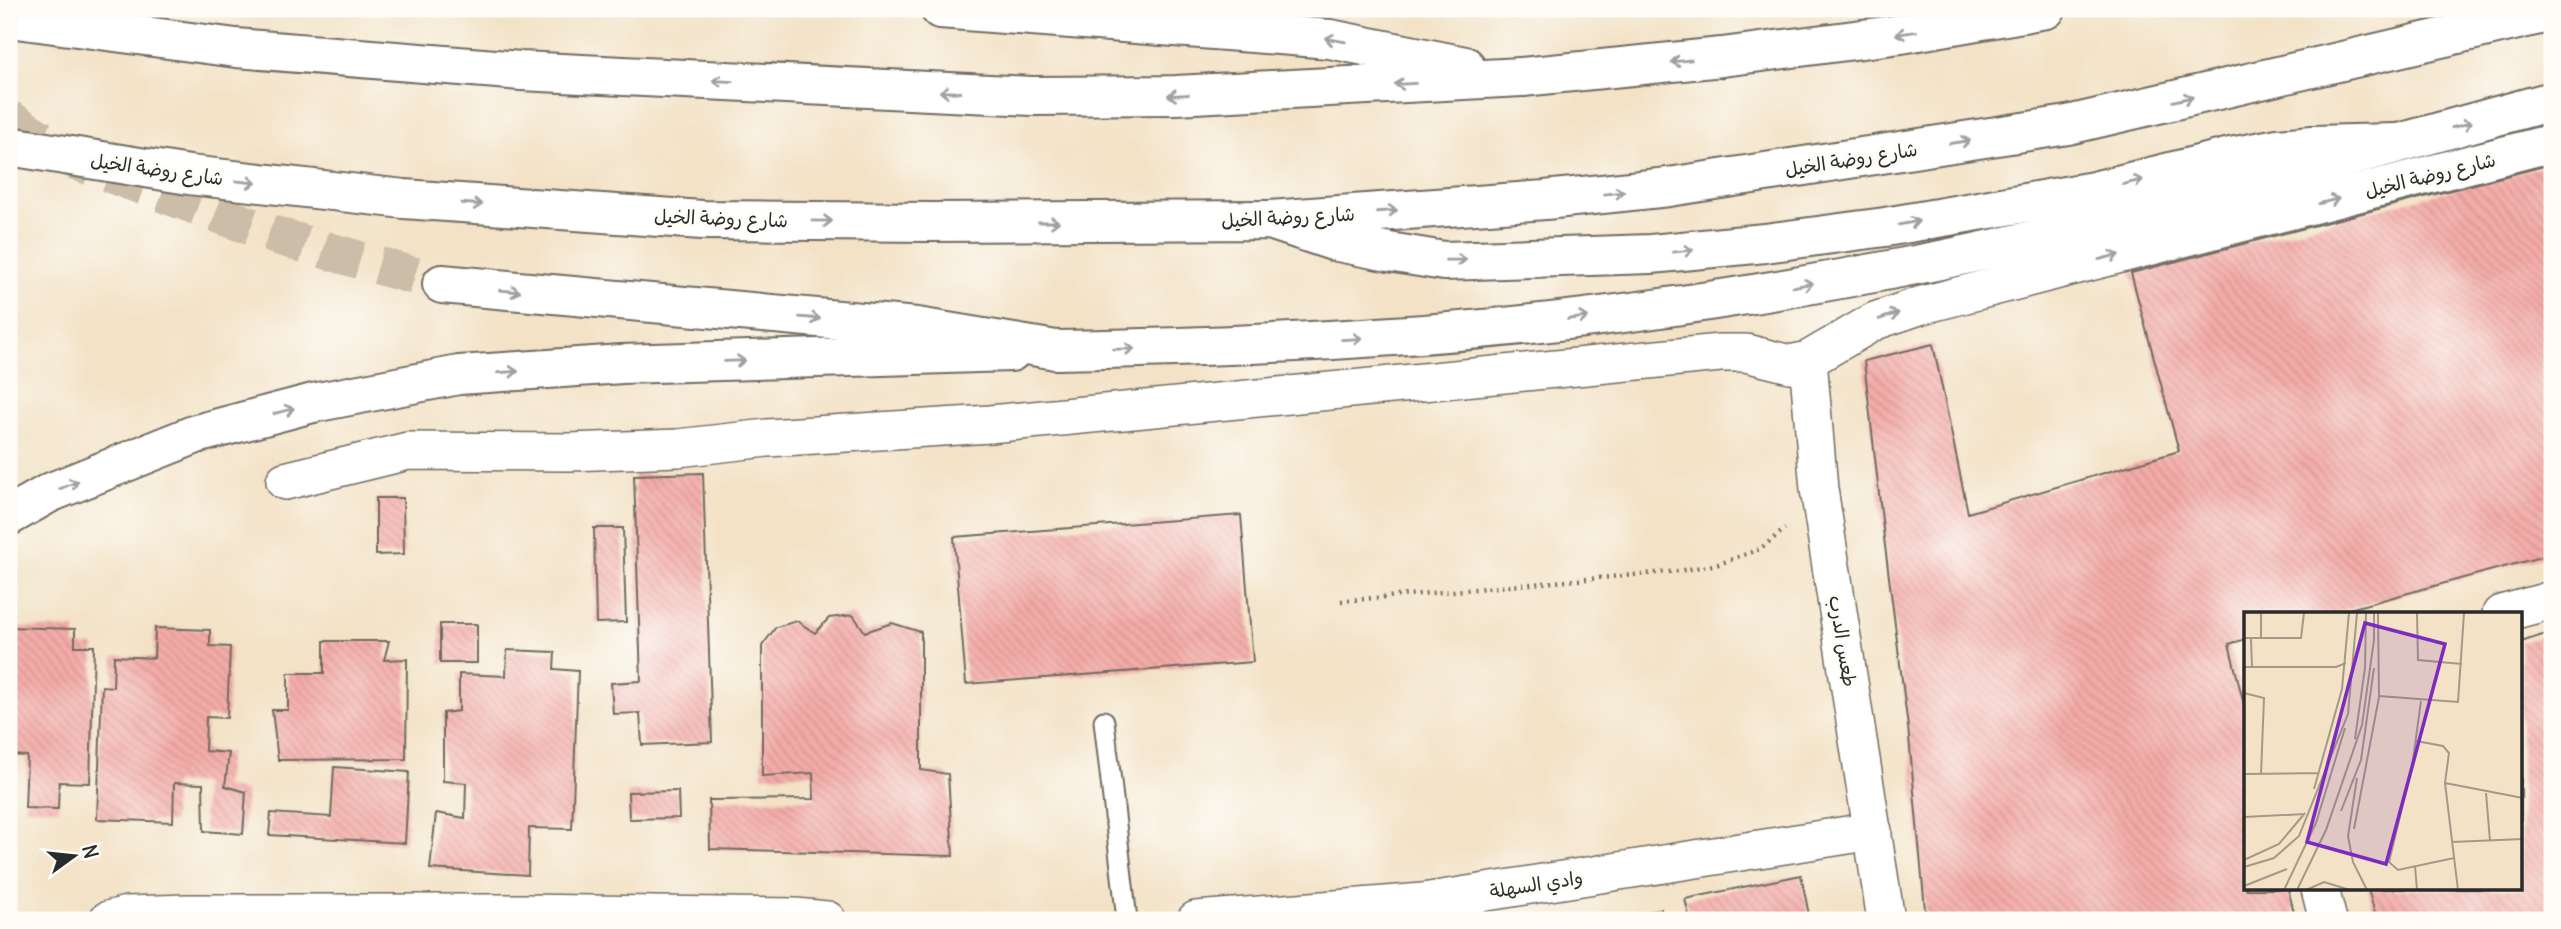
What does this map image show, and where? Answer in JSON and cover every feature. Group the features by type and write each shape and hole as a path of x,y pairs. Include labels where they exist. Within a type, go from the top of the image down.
{"main road":[{"path":"940,9 1330,39 1522,78"},
{"path":"9,18 236,48 521,71 1032,96 1177,95 1522,78 1722,57 1901,34 2046,9"},
{"name":"شارع روضة الخيل","path":"9,146 189,176 391,198 702,220 1270,220 1545,200 1669,187 2068,125 2552,12"},
{"name":"شارع روضة الخيل","path":"1056,350 1226,346 1396,336 1565,320 1734,297 1901,268 2068,232 2232,191 2552,101"},
{"path":"1270,220 1333,241 1444,261 1651,254 1765,243 1910,223 2094,191 2278,148 2396,143"},
{"path":"442,284 917,327 1056,350"},
{"path":"9,516 49,493 196,434 313,403 459,376 622,365 1056,350"}],"street":[{"name":"شارع روضة الخيل","path":"1808,360 1875,321 1919,306 2552,144"},
{"path":"285,481 408,451 569,452 678,448 768,438 1004,423 1720,353 1746,353 1790,364 1808,360"},
{"name":"طعس الدرب","path":"1808,360 1819,489 1886,920"},
{"path":"2508,612 2552,600"},
{"name":"وادي السهلة","path":"1196,920 1425,911 1873,831"},
{"path":"2320,890 2329,920"},
{"path":"108,920 127,915 188,913 782,917 827,920"}],"lane":[{"path":"1104,721 1127,920"}],"path":[{"path":"1341,601 1678,571 1719,564 1760,549 1794,523 1819,489"}],"building":[{"path":"2552,164 2552,554 2338,612 2244,612 2244,640 2229,644 2244,705 2244,890 2288,890 2296,920 1926,920 1908,727 1864,361 1933,344 1968,513 2179,451 2131,273"},
{"path":"703,473 712,742 642,745 640,713 613,714 611,683 641,681 634,475"},
{"path":"376,498 403,498 404,554 376,555"},
{"path":"1241,515 1253,662 966,684 954,537"},
{"path":"594,528 623,528 626,622 596,623"},
{"path":"853,615 865,632 892,623 921,632 921,770 948,774 953,856 710,849 709,800 814,799 813,773 762,776 762,646 776,627 797,621 815,633 829,618"},
{"path":"440,624 477,624 477,663 440,663"},
{"path":"9,627 75,629 75,646 94,646 90,783 59,782 58,809 25,808 27,756 9,755"},
{"path":"155,628 210,630 210,646 230,647 227,718 206,717 205,751 229,753 225,786 246,792 243,834 204,831 203,784 174,783 173,822 97,819 102,686 113,687 114,656 154,658"},
{"path":"2552,632 2552,920 2377,920 2368,890 2522,890 2522,642"},
{"path":"324,641 389,641 384,660 407,659 406,759 278,760 272,710 288,710 288,673 324,673"},
{"path":"507,650 555,652 554,669 578,671 572,829 529,828 528,875 430,869 436,813 465,818 466,783 443,781 443,713 459,711 459,674 506,676"},
{"path":"334,767 409,772 405,843 269,835 271,813 331,817"},
{"path":"678,791 679,818 629,819 628,792"},
{"path":"1801,875 1810,920 1690,920 1685,899"},
{"path":"1661,909 1663,920 1615,920 1615,919"}],"tunnel":[{"path":"9,119 78,162 277,236 442,284"}]}
